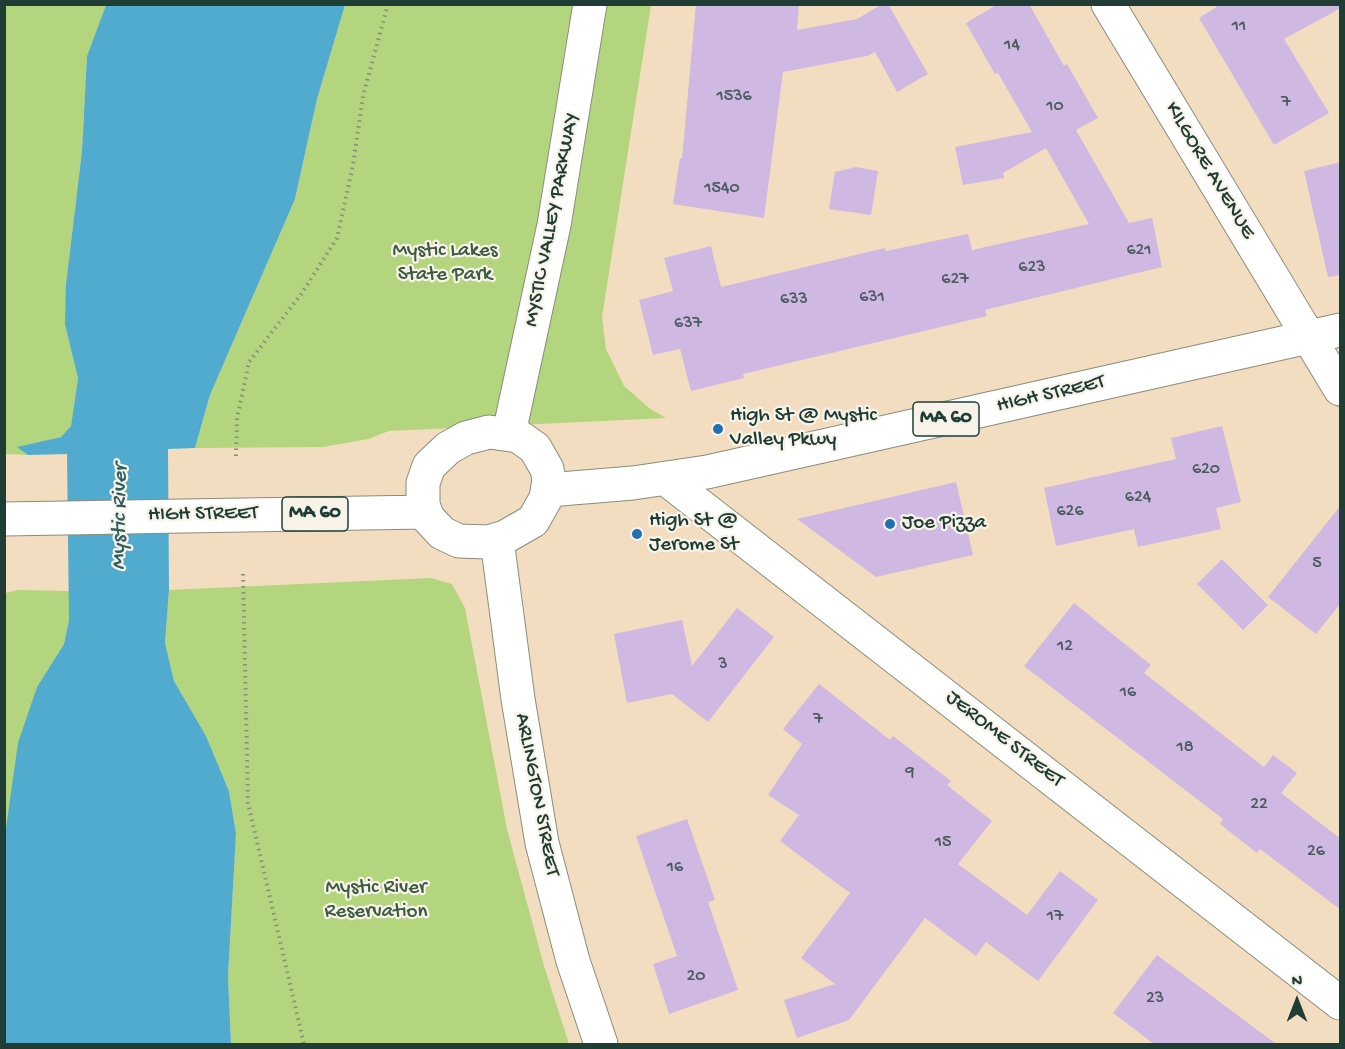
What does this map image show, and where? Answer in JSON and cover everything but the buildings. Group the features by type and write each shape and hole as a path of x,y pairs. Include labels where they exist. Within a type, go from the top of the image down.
{"main road":[{"name":"MYSTIC VALLEY PARKWAY","path":"509,433 554,225 590,4"},
{"name":"KILGORE AVENUE","path":"1108,4 1325,334 1341,389"},
{"name":"HIGH STREET","path":"548,490 666,479 777,457 1325,334"},
{"path":"481,433 509,433 536,448 547,469 548,490 543,506 533,521 497,540 478,543 459,541 442,533 425,512 423,483 429,466 441,453 466,438 481,433"},
{"name":"JEROME STREET","path":"666,479 1341,1003"},
{"name":"HIGH STREET","path":"4,519 425,512"},
{"name":"ARLINGTON STREET","path":"497,540 519,710 542,843 573,961 601,1044"}],"path":[{"path":"236,456 237,418 249,362 302,293 337,238 353,165 363,96 388,4"},
{"path":"243,574 248,803 304,1044"}],"green space":[{"path":"4,5 106,5 87,56 82,151 66,284 78,378 71,426 61,437 18,447 28,455 5,454"},
{"name":"Mystic Lakes State Park","path":"345,5 651,5 602,317 606,349 624,386 649,408 666,418 389,431 368,439 323,447 195,448 210,395 295,199 317,99"},
{"name":"Mystic River Reservation","path":"431,578 452,584 465,608 507,829 544,966 569,1044 231,1044 228,976 236,832 229,791 206,736 174,681 165,643 169,590"},
{"path":"18,590 69,591 69,620 64,644 37,687 5,835 5,593"}],"water":[{"name":"Mystic River","path":"106,5 345,5 317,99 295,199 210,395 195,448 168,449 169,590 165,643 174,681 206,736 229,791 236,833 228,976 231,1044 5,1044 5,835 18,743 37,687 64,644 69,620 67,454 28,455 17,447 61,437 71,426 78,378 65,324 66,284 82,151 87,56"}],"place":[{"name":"High St @ Mystic Valley Pkwy","path":"718,429"},
{"name":"Joe Pizza","path":"890,524"},
{"name":"High St @ Jerome St","path":"637,534"}]}
